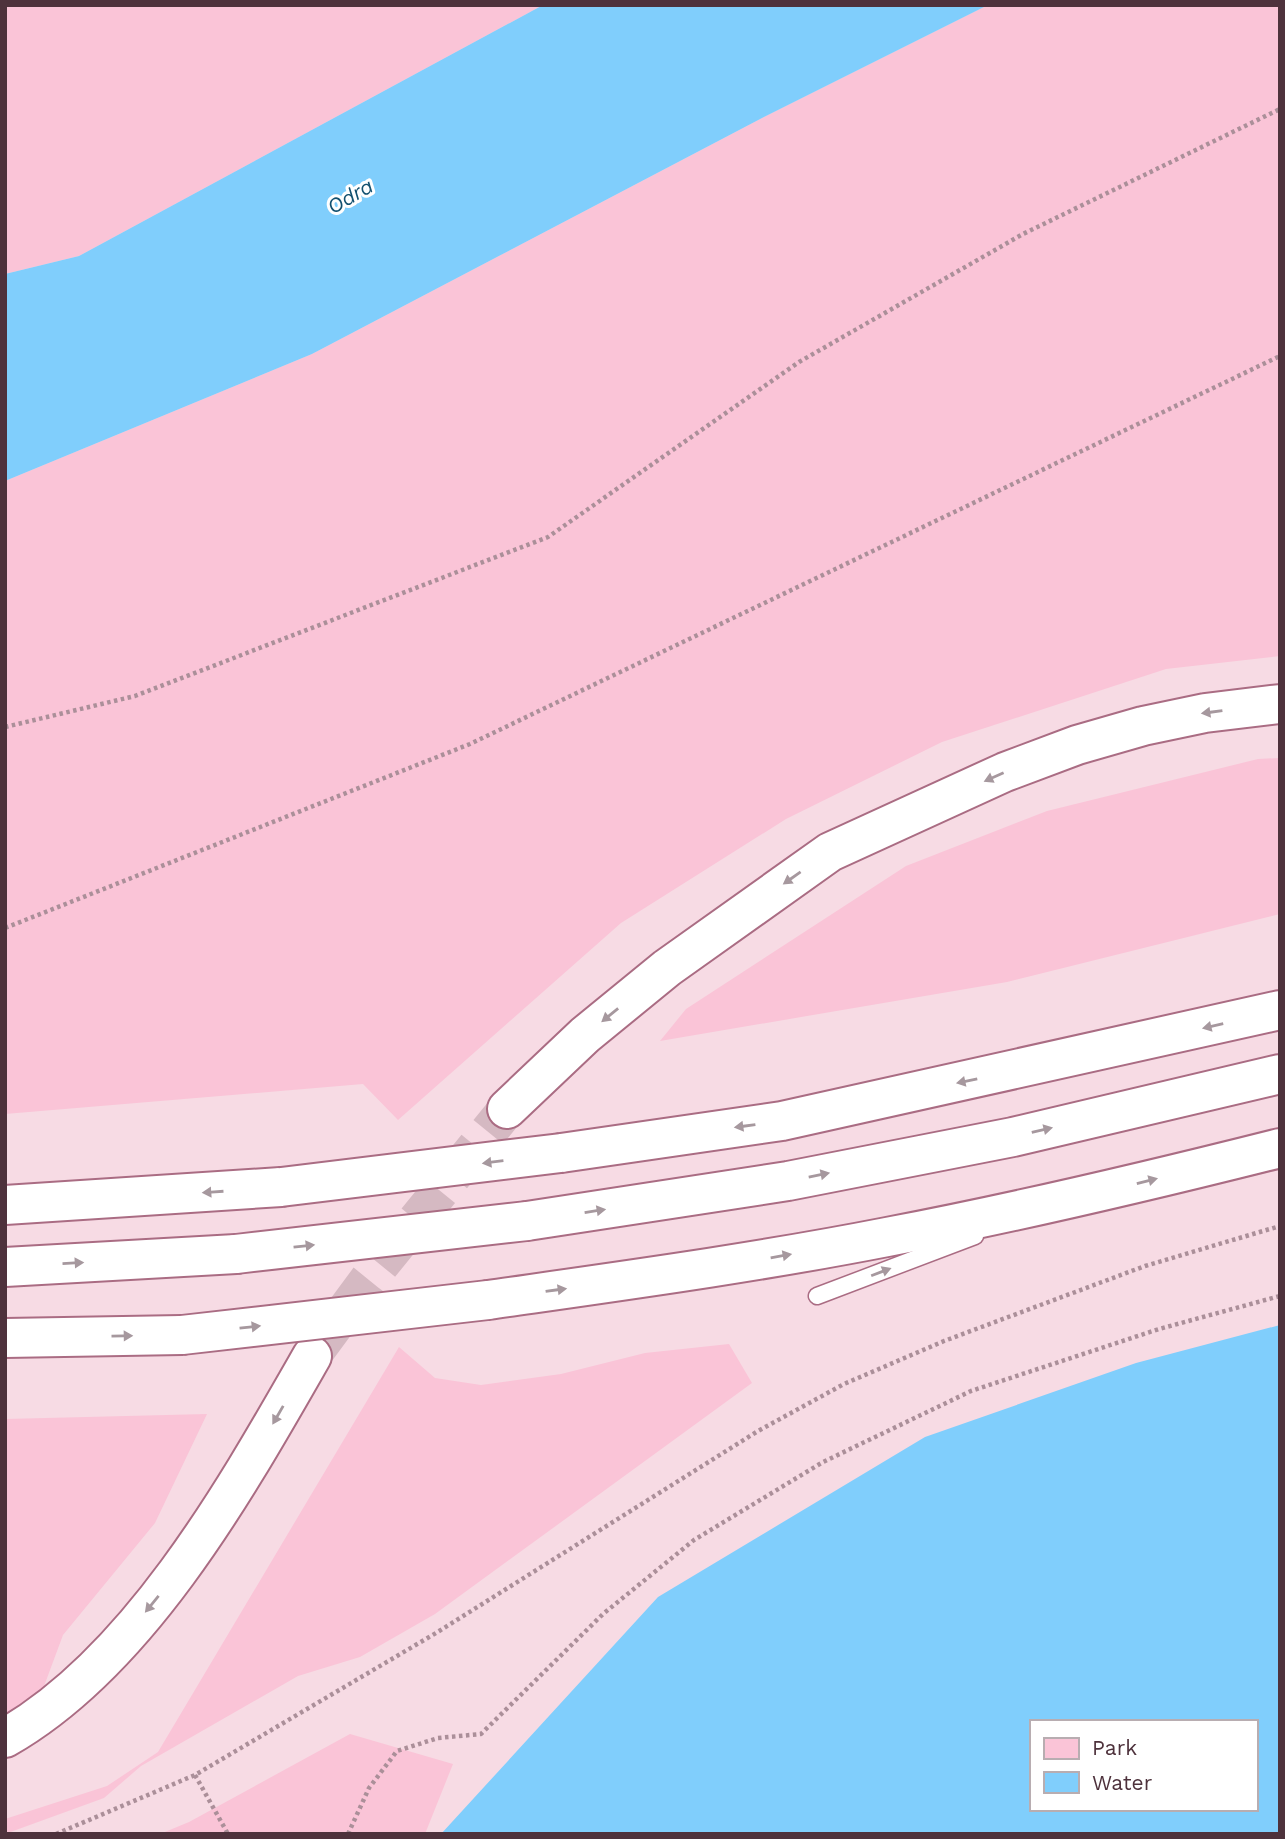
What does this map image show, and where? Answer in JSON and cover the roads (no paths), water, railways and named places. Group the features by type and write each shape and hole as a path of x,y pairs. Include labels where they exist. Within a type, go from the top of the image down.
{"highway":[{"path":"507,1109 585,1035 667,968 830,852 1005,772 1077,745 1143,726 1205,713 1280,704"},
{"path":"5,1205 281,1187 561,1153 782,1121 1280,1010"},
{"path":"5,1267 236,1254 527,1221 788,1181 987,1143 1280,1074"},
{"path":"5,1338 182,1335 488,1300 739,1264 886,1238 1104,1192 1280,1148"},
{"path":"5,1738 47,1710 100,1660 147,1610 238,1486 312,1356"}],"lane":[{"path":"817,1296 984,1232 1104,1192"}],"water":[{"name":"Odra","path":"543,5 988,5 764,117 312,354 5,481 5,274 79,256"},
{"path":"1280,1325 1280,1834 441,1834 658,1597 925,1437 1136,1363"}],"tunnel":[{"path":"312,1356 368,1280 507,1109"}]}
